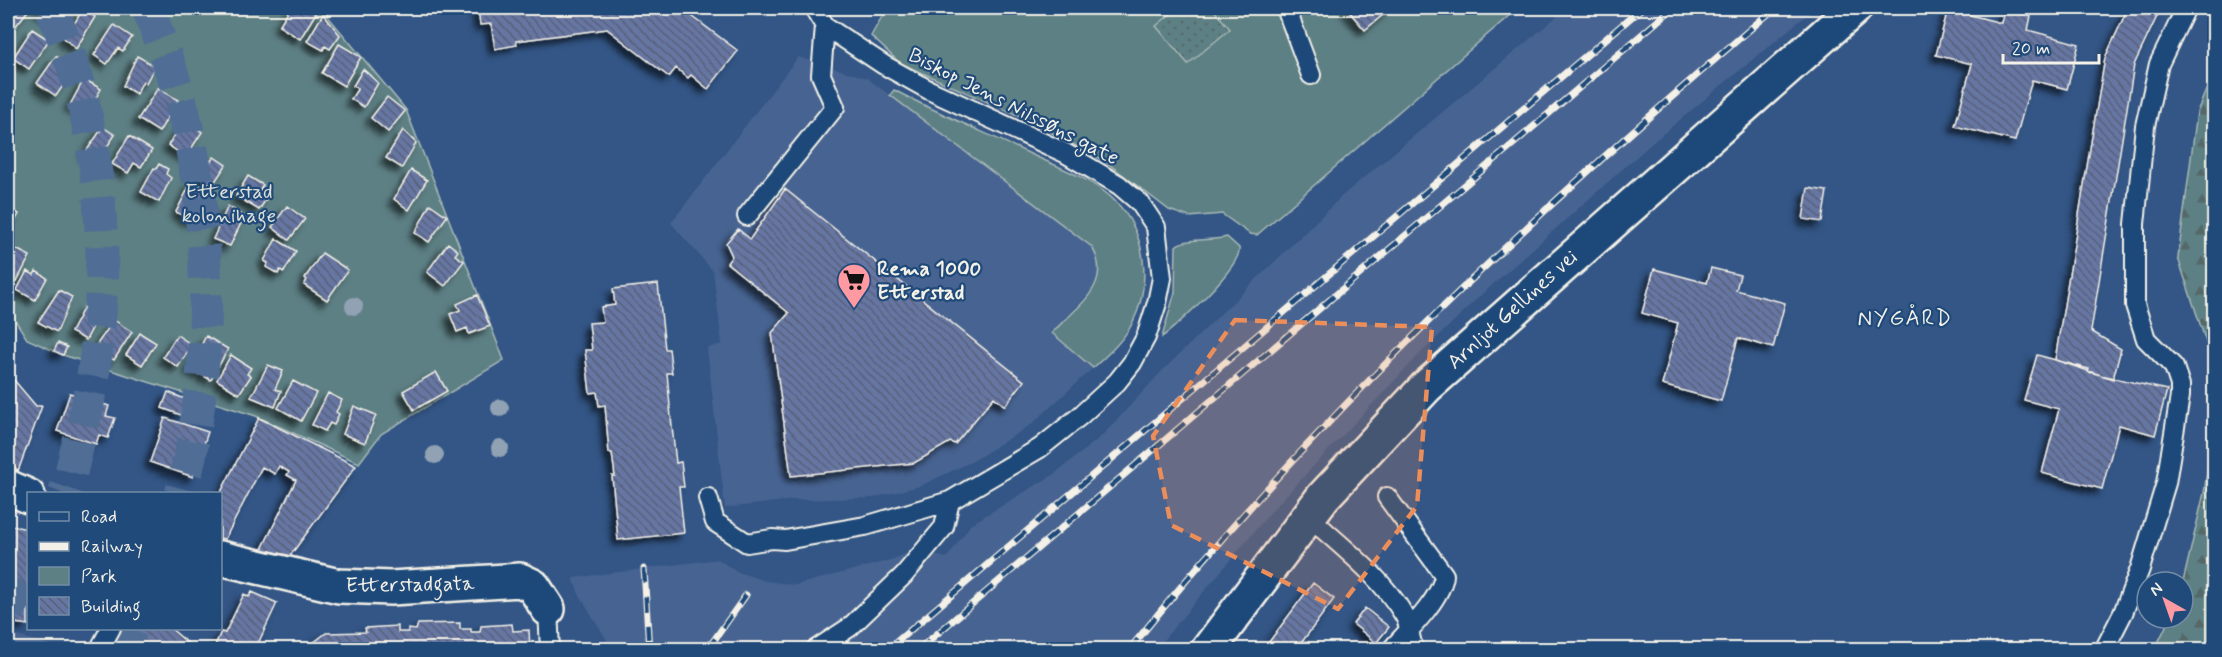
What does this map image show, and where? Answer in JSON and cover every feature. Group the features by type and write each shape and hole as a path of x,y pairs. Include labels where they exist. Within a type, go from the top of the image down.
{"street":[{"name":"Arnljot Gellines vei","path":"1208,650 1308,516 1390,422 1443,371 1855,8"},
{"path":"8,487 27,496"},
{"name":"Etterstadgata","path":"222,558 339,586 390,588 520,580 533,586 548,609"}],"lane":[{"name":"Biskop Jens Nilssøns gate","path":"708,498 715,522 747,543 823,535 865,526 950,501 1040,448 1117,382 1132,363 1146,337 1159,295 1161,278 1155,227 1140,203 1098,171 1065,153 929,90 884,65 825,26 814,8"},
{"path":"1286,8 1311,75"},
{"path":"2104,650 2127,602 2166,483 2180,396 2180,384 2174,367 2146,339 2135,304 2135,224 2145,126 2159,64 2186,8"},
{"path":"747,216 835,107 821,75 825,26"},
{"path":"1387,497 1444,575 1443,582 1429,604 1391,650"},
{"path":"815,650 850,627 904,575 944,527 950,501"},
{"path":"1308,516 1362,565 1395,600 1407,618 1407,631 1415,650"},
{"name":"Etterstadgata","path":"548,609 550,650"},
{"path":"99,650 110,630"}],"highlighted area":[{"path":"1235,320 1432,327 1417,506 1338,609 1171,525 1153,436"}],"shaded area":[{"path":"1567,8 1815,8 1652,143 1480,296 1416,358 1273,509 1156,649 612,649 579,594 573,578 718,559 735,571 766,581 796,585 891,560 913,550 947,558 971,524 1053,475 1103,435 1161,372 1343,195"},
{"path":"798,57 867,78 1092,247 1099,259 1101,272 1098,284 1052,333 1093,368 1032,424 973,461 920,486 873,498 794,500 725,508 707,348 722,344 713,271 671,223"},
{"path":"8,633 63,649 8,649"}],"green space":[{"name":"Etterstad kolonihage","path":"8,8 321,8 406,110 504,360 381,434 359,463 256,416 63,355 27,339 8,309"},
{"path":"879,8 1518,8 1257,235 1250,234 1222,214 1189,217 1169,210 1106,162 1026,119 900,63 871,36 884,13"},
{"path":"1178,8 1212,8 1230,29 1188,64 1156,26"},
{"path":"2214,71 2214,366 2178,258 2197,112"},
{"path":"894,90 1079,176 1107,194 1126,214 1140,243 1144,276 1142,292 1132,324 1114,348 1093,368 1052,333 1090,294 1096,284 1099,273 1098,260 1092,247 890,95"},
{"path":"1227,237 1239,248 1231,268 1208,295 1162,337 1175,292 1176,246 1185,242"},
{"path":"2214,425 2214,649 2155,649 2164,630 2195,630 2195,570 2186,570 2204,493"}],"building":[{"path":"8,8 30,8 11,32 8,29"},
{"path":"37,8 63,8 55,19"},
{"path":"290,8 319,8 300,39 279,26"},
{"path":"478,8 681,8 738,51 708,89 691,75 688,78 676,68 669,77 607,29 516,41 517,45 495,49 491,24 480,25"},
{"path":"1346,8 1391,8 1365,30"},
{"path":"2128,8 2161,8 2134,65 2091,331 2121,349 2113,379 2055,360 2105,58"},
{"path":"83,9 95,17 76,49 64,38 67,33 62,29 68,20 74,24"},
{"path":"1948,9 2001,23 2004,10 2031,16 2028,30 2079,44 2067,89 2032,80 2015,141 1955,126 1972,64 1936,55"},
{"path":"323,14 340,35 330,49 325,46 323,50 307,41"},
{"path":"114,25 132,37 123,51 118,48 107,64 94,55"},
{"path":"32,29 49,40 29,69 13,58"},
{"path":"339,44 361,57 344,86 322,73"},
{"path":"56,56 75,68 56,96 37,83"},
{"path":"137,56 155,66 146,83 143,81 136,94 123,86"},
{"path":"363,69 378,83 364,107 351,99 358,88 353,86"},
{"path":"84,79 101,89 86,115 70,105"},
{"path":"158,88 178,100 159,132 138,119"},
{"path":"387,97 405,111 388,132 371,118"},
{"path":"185,120 202,132 186,157 168,145"},
{"path":"103,127 115,135 97,161 85,153"},
{"path":"403,130 416,143 402,168 386,158"},
{"path":"129,136 152,150 141,167 134,163 128,173 112,164"},
{"path":"201,155 211,161 214,157 226,165 212,186 190,171"},
{"path":"159,164 168,169 166,174 171,178 159,202 141,192 154,168 156,169"},
{"path":"411,170 427,180 409,210 394,199"},
{"path":"248,176 263,185 260,190 269,195 259,210 236,196"},
{"path":"192,181 210,191 201,206 207,209 200,221 194,217 192,221 176,212"},
{"path":"1808,188 1827,191 1822,222 1803,219"},
{"path":"785,189 1024,381 1005,406 994,397 955,444 950,442 914,463 791,476 772,333 789,313 727,263 732,256 726,243 738,229 750,239"},
{"path":"430,204 447,216 429,242 415,233"},
{"path":"228,206 244,217 230,246 213,239"},
{"path":"287,206 305,219 289,240 272,227"},
{"path":"8,207 19,214 8,234"},
{"path":"276,239 296,251 284,272 280,270 278,274 266,267 268,263 264,261"},
{"path":"448,243 458,251 455,255 464,261 445,286 427,272"},
{"path":"10,246 30,256 17,281 8,276"},
{"path":"322,253 348,270 327,300 304,285 307,280 305,278"},
{"path":"1711,268 1740,275 1736,290 1785,303 1773,348 1738,338 1721,401 1662,385 1678,323 1642,313 1654,269 1707,283"},
{"path":"27,271 34,275 36,271 47,278 35,300 17,290"},
{"path":"658,284 665,349 669,349 672,373 667,373 676,463 681,462 684,487 679,487 684,533 618,540 612,476 615,476 612,453 609,453 605,405 599,406 597,392 590,393 585,350 592,350 589,323 603,322 601,307 615,305 613,289"},
{"path":"59,290 72,297 57,332 38,322"},
{"path":"477,295 490,326 469,334 467,328 457,332 450,314 460,310 457,304"},
{"path":"84,307 99,315 86,340 71,332"},
{"path":"114,320 132,332 114,360 95,347"},
{"path":"140,333 156,343 142,365 126,355"},
{"path":"177,335 192,345 178,367 163,357"},
{"path":"206,336 228,349 211,380 189,368"},
{"path":"58,343 67,347 63,355 54,351"},
{"path":"231,355 251,368 247,374 251,376 239,394 217,380"},
{"path":"2037,355 2089,369 2088,372 2167,390 2155,435 2119,425 2102,489 2042,473 2059,409 2024,400"},
{"path":"268,365 283,371 275,389 281,391 275,407 251,397"},
{"path":"436,372 447,391 414,410 403,391"},
{"path":"8,373 36,406 42,406 18,471 8,460"},
{"path":"293,381 316,393 301,421 278,408"},
{"path":"168,392 187,400 181,415 162,408"},
{"path":"70,393 109,406 106,416 115,418 108,438 99,435 96,444 57,431"},
{"path":"328,393 342,400 336,412 339,414 334,425 330,423 325,431 312,425"},
{"path":"354,406 376,415 365,443 343,434"},
{"path":"165,418 208,432 193,477 150,462"},
{"path":"259,418 356,466 290,556 262,549 296,480 287,475 289,472 279,466 275,474 262,467 225,539 222,538 221,492"},
{"path":"8,525 27,529 27,625 8,622"},
{"path":"1313,583 1334,599 1296,650 1263,650"},
{"path":"252,592 277,603 255,650 213,650 221,632 225,633 244,594 249,597"},
{"path":"1365,608 1389,627 1376,643 1353,624"},
{"path":"460,623 460,629 471,629 471,632 480,632 481,626 512,624 513,631 529,630 530,650 309,650 313,643 326,633 366,632 365,628 398,626 398,632 408,632 408,629 416,630 418,624"},
{"path":"122,630 172,630 196,650 121,650 115,647"}],"tunnel":[{"path":"51,8 70,58 85,111 95,166 101,222 102,278 91,389 65,492"},
{"path":"148,8 173,76 187,125 203,230 206,284 205,339 192,444 181,492"},
{"path":"8,612 27,577"},
{"path":"120,650 131,630"}],"railway":[{"path":"887,650 1642,8"},
{"path":"918,650 1673,8"},
{"path":"1129,650 1202,562 1278,477 1437,313 1603,158 1775,8"},
{"path":"644,569 649,650"},
{"path":"707,650 746,595"}],"place":[{"name":"Rema 1000 Etterstad","path":"854,309"}],"district":[{"name":"NYGÅRD","path":"1905,317"}]}
